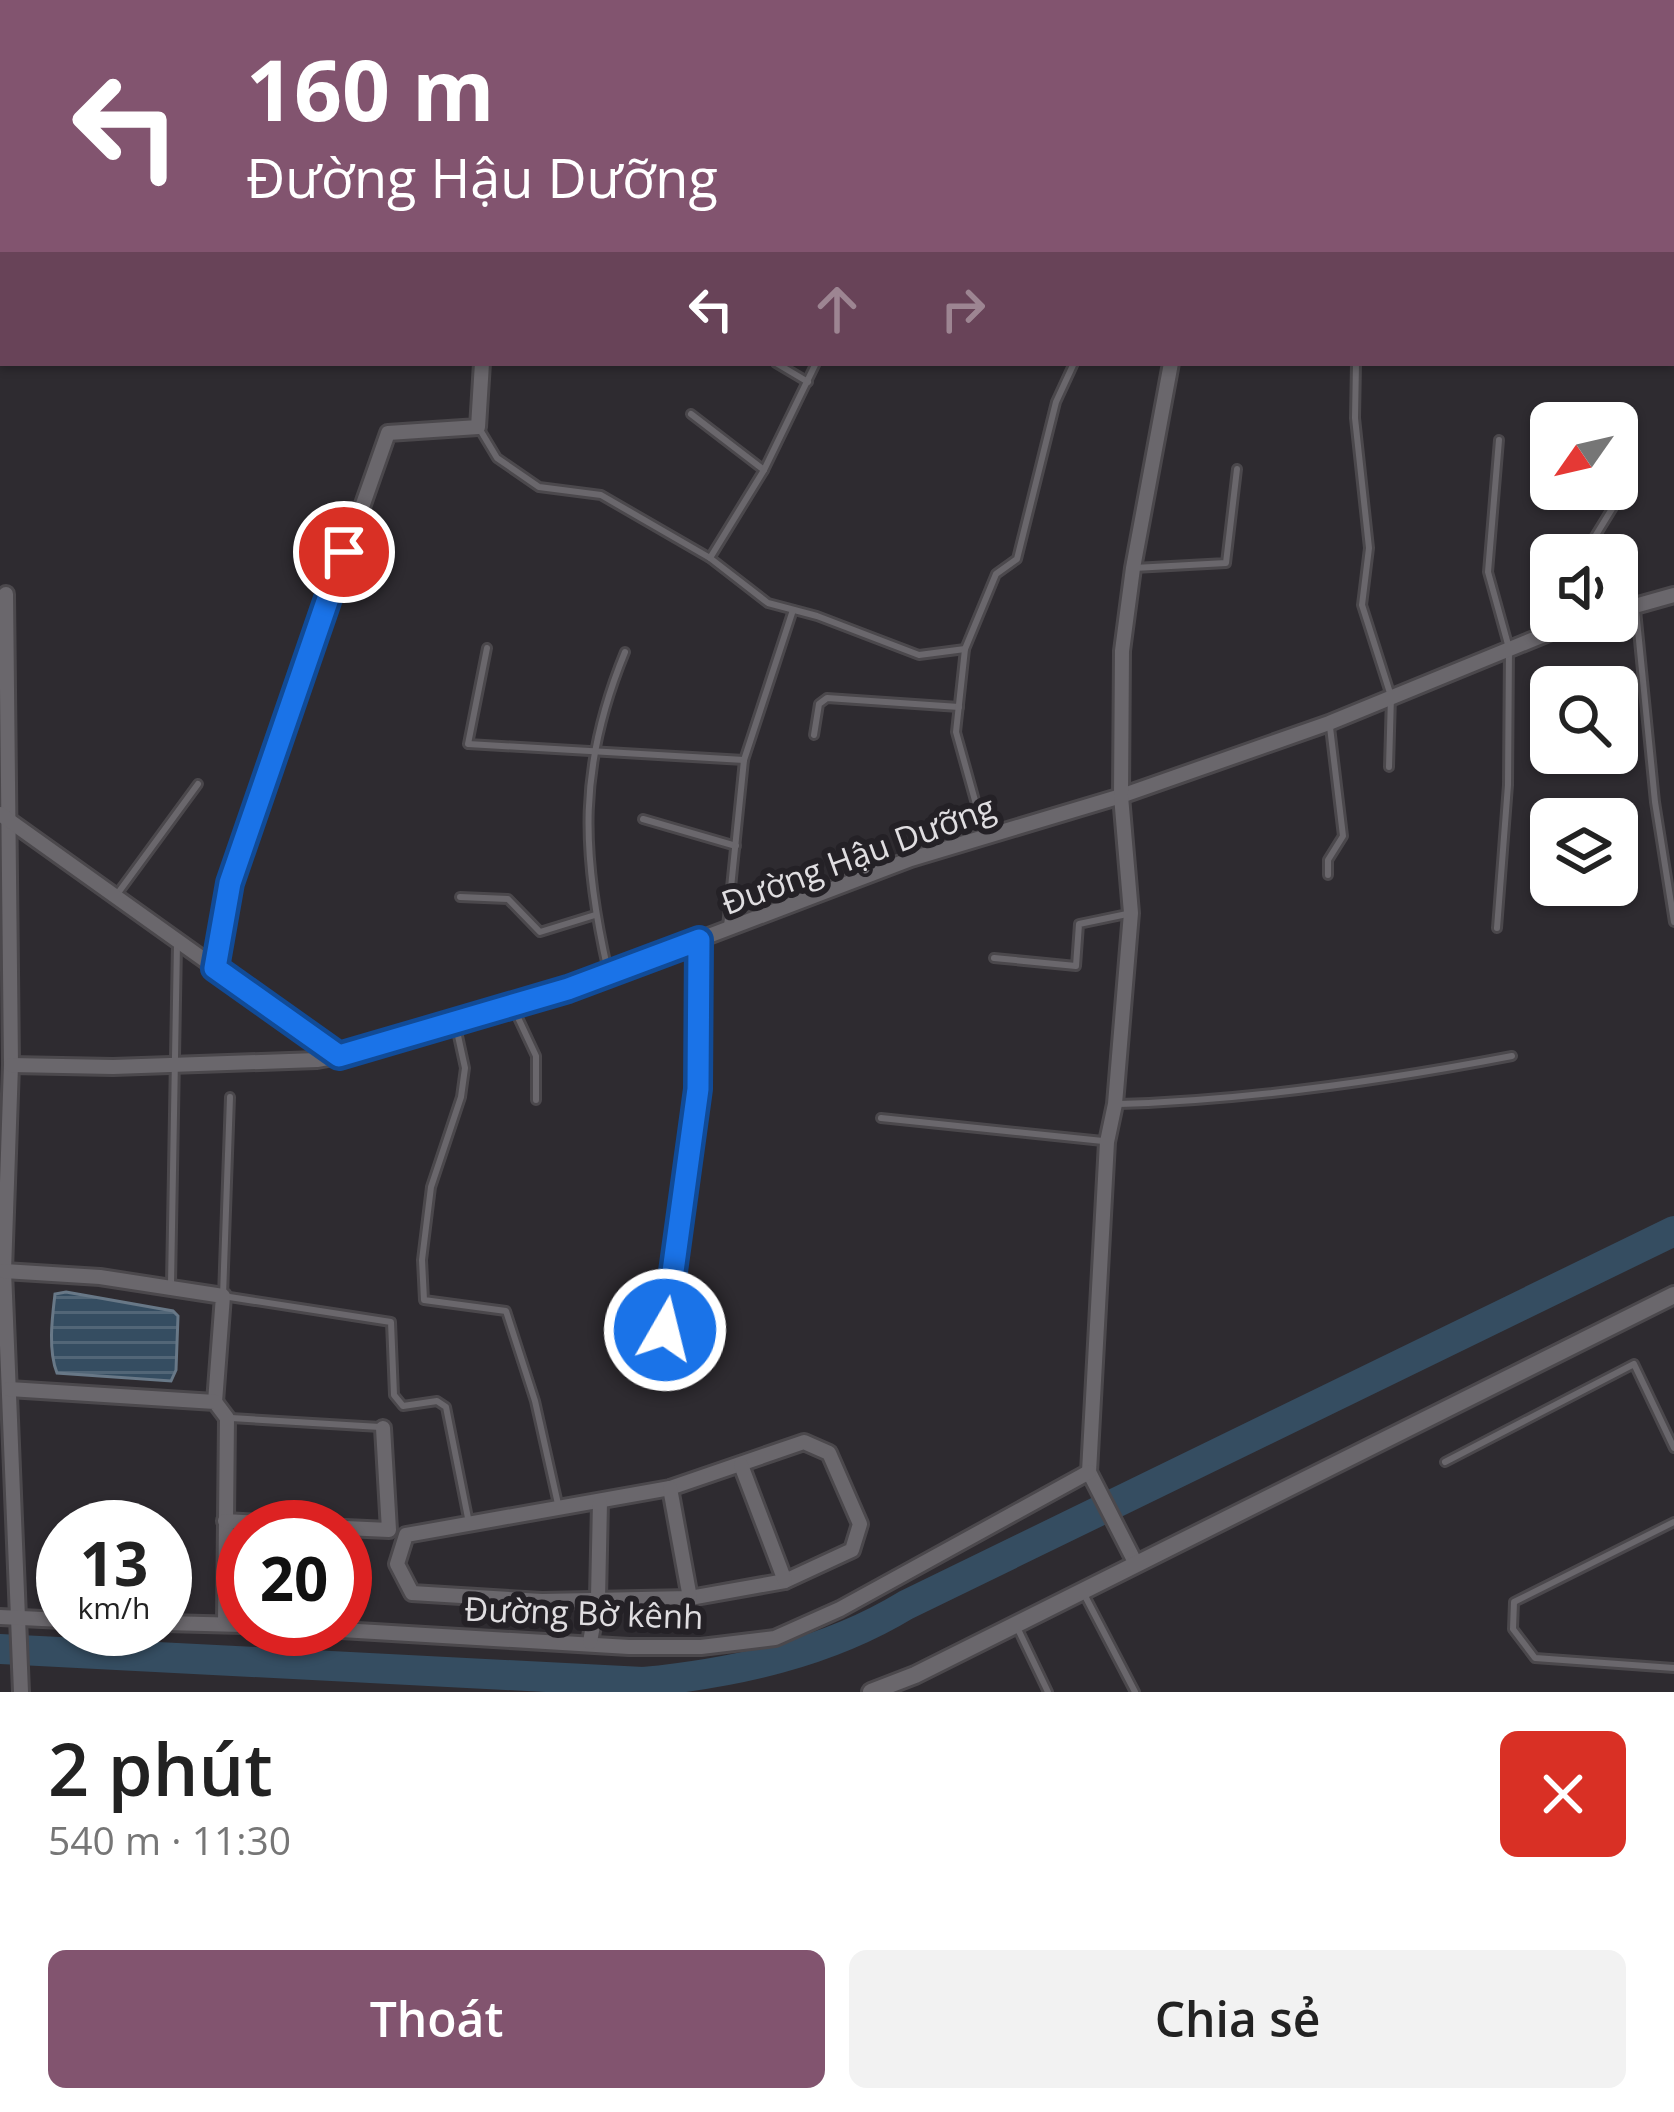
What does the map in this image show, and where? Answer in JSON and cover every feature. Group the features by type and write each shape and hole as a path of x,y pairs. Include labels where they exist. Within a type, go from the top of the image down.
{"street":[{"path":"215,968 230,883 388,433 478,427 482,366"},
{"path":"1136,1564 1089,1472 1107,1142 1115,1104 1131,913 1120,796 1122,651 1170,366"},
{"path":"6,594 4,816 10,1065 5,1120 4,1332 9,1389 8,1618 18,1636 21,1692"},
{"path":"1638,606 1674,595"},
{"name":"Đường Hậu Dưỡng","path":"10,1065 173,1065 339,1056 513,1007 911,859 1120,796 1329,723 1530,640"},
{"path":"4,816 339,1056"},
{"path":"4,1271 100,1277 223,1296 214,1402 227,1418 225,1500"},
{"path":"871,1692 1674,1294"},
{"path":"9,1389 214,1402"},
{"path":"372,1529 389,1530 382,1428"},
{"path":"804,1442 829,1453 860,1524 852,1550 785,1581 690,1598 542,1601 412,1593 397,1564 406,1535 558,1508 670,1487 804,1442"},
{"path":"740,1465 785,1581"},
{"name":"Đường Bờ kênh","path":"372,1631 629,1647 701,1647 775,1638 840,1609 1089,1472"},
{"path":"670,1487 690,1598"},
{"path":"590,1642 598,1598 600,1502"}],"lane":[{"path":"781,366 808,382"},
{"path":"710,558 764,470 815,366"},
{"path":"985,837 956,732 965,649 996,574 1017,560 1056,402 1073,366"},
{"path":"1356,366 1354,418 1369,548 1362,605 1390,696 1389,766"},
{"path":"691,414 764,470"},
{"path":"478,427 497,458 539,487 601,496 710,558 768,603 919,655 965,649"},
{"path":"1497,928 1508,785 1509,648 1488,572 1499,440"},
{"path":"1133,568 1226,563 1237,469"},
{"path":"726,930 744,760 793,610"},
{"path":"1638,628 1655,802 1674,922"},
{"path":"487,648 468,744 744,760"},
{"path":"609,974 595,915 586,831 595,750 607,696 625,652"},
{"path":"814,735 819,704 827,698 959,706"},
{"path":"1328,875 1328,860 1343,836 1329,723"},
{"path":"116,896 198,784"},
{"path":"643,819 736,846"},
{"path":"460,897 508,899 540,932 595,915"},
{"path":"994,958 1076,966 1079,924 1131,913"},
{"path":"171,1288 178,940"},
{"path":"665,1330 698,1089 699,940"},
{"path":"513,1007 536,1056 536,1100"},
{"path":"455,1020 465,1068 461,1096 431,1187 422,1260 424,1300 506,1311 535,1401 558,1508"},
{"path":"1115,1104 1266,1095 1512,1056"},
{"path":"230,1097 223,1296 391,1322 394,1395 403,1406 436,1401 446,1407 469,1523"},
{"path":"881,1118 1107,1142"},
{"path":"1445,1462 1634,1364 1674,1448"},
{"path":"227,1418 382,1428"},
{"path":"1674,1522 1514,1602 1514,1629 1535,1658 1674,1668"},
{"path":"1082,1591 1135,1692"},
{"path":"1016,1624 1048,1692"}],"water":[{"path":"55,1294 173,1311 178,1316 176,1370 171,1381 57,1373 52,1344"}],"waterway":[{"path":"0,1649 643,1682 779,1658 876,1622 1674,1231"}],"route":[{"path":"344,552 230,883 215,968 339,1056 513,1007 699,940 698,1089 665,1330"}]}
